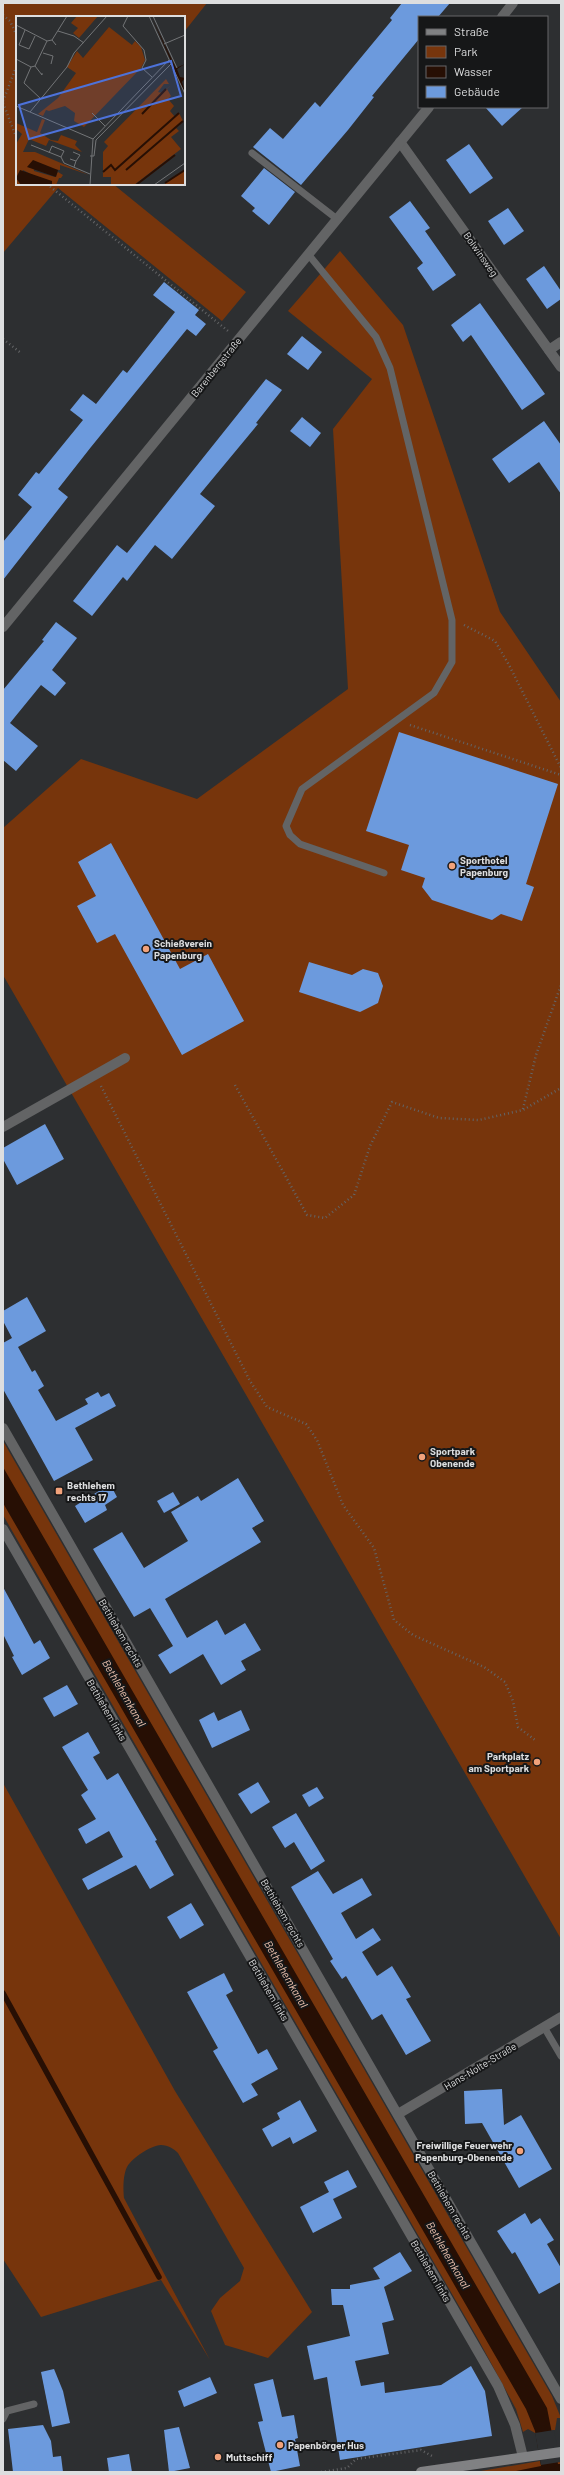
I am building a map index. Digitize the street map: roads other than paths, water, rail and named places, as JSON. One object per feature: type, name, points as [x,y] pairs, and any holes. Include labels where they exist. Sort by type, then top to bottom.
[{"type":"main road","points":[[421,2472],[561,2452]]},
{"type":"street","points":[[503,16],[513,3]]},
{"type":"street","name":"Barenbergstraße","points":[[3,627],[428,108]]},
{"type":"street","name":"Bolwinsweg","points":[[400,142],[561,368]]},
{"type":"street","points":[[549,350],[561,342]]},
{"type":"street","points":[[3,1128],[125,1058]]},
{"type":"street","name":"Bethlehem rechts","points":[[3,1428],[561,2400]]},
{"type":"street","name":"Bethlehem links","points":[[3,1529],[498,2386],[515,2425],[523,2457]]},
{"type":"street","name":"Hans-Nolte-Straße","points":[[398,2114],[561,2017]]},
{"type":"lane","points":[[252,153],[337,219]]},
{"type":"lane","points":[[308,254],[376,337],[390,368],[452,620],[452,662],[434,693],[302,789],[286,826],[290,835],[300,844],[384,873]]},
{"type":"lane","points":[[544,2027],[560,2052]]},
{"type":"lane","points":[[3,2418],[7,2411],[34,2404]]},
{"type":"water","name":"Bethlehemkanal","points":[[3,1467],[547,2408],[558,2464],[561,2464],[561,2472],[511,2472],[541,2466],[535,2431],[526,2409],[3,1503]]},
{"type":"waterway","points":[[3,1993],[159,2277]]},
{"type":"place","name":"Sporthotel Papenburg","points":[[452,866]]},
{"type":"place","name":"Schießverein Papenburg","points":[[146,949]]},
{"type":"place","name":"Sportpark Obenende","points":[[422,1457]]},
{"type":"place","name":"Bethlehem rechts 17","points":[[59,1491]]},
{"type":"place","name":"Parkplatz am Sportpark","points":[[537,1762]]},
{"type":"place","name":"Freiwillige Feuerwehr Papenburg-Obenende","points":[[520,2151]]},
{"type":"place","name":"Papenbörger Hus","points":[[280,2445]]},
{"type":"place","name":"Muttschiff","points":[[218,2457]]}]
